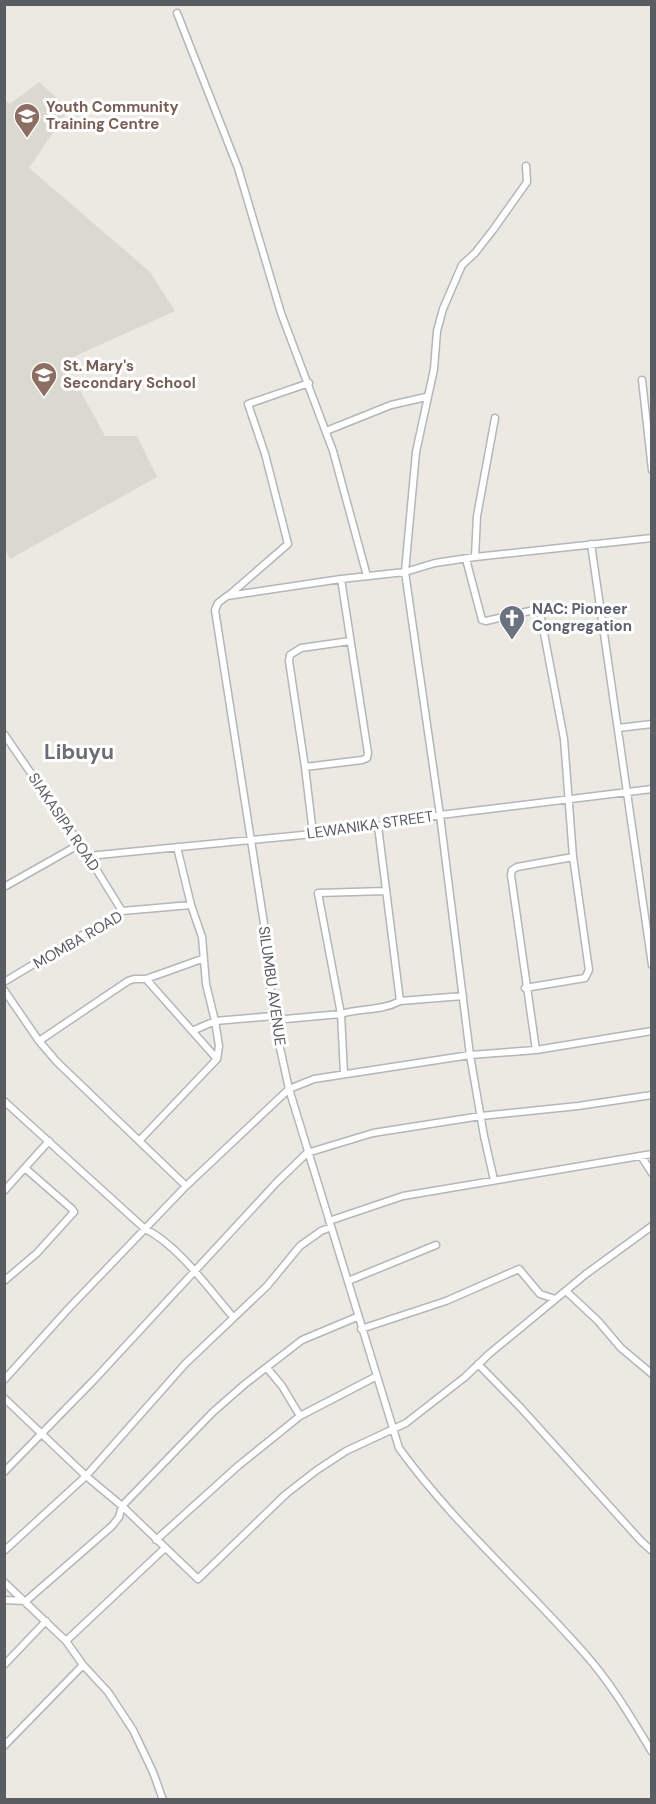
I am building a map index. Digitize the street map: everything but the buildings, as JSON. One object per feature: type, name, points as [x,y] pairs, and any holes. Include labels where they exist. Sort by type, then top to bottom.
[{"type":"street","points":[[177,13],[238,168],[281,313],[326,431],[368,576]]},
{"type":"street","points":[[494,1180],[470,1055],[440,815],[405,572],[416,452],[426,397],[434,369],[437,332],[454,281],[462,265],[475,253],[517,199],[527,182],[526,166]]},
{"type":"street","points":[[642,380],[651,470]]},
{"type":"street","points":[[227,596],[288,544],[265,454],[248,404],[309,383]]},
{"type":"street","points":[[326,431],[392,405],[426,397]]},
{"type":"street","points":[[475,557],[477,516],[495,418]]},
{"type":"street","points":[[227,596],[405,572],[435,563],[475,557],[651,538]]},
{"type":"street","points":[[591,544],[651,965]]},
{"type":"street","points":[[466,559],[482,620],[534,610],[540,612],[564,739],[573,857],[581,904],[588,974],[579,980],[525,988]]},
{"type":"street","points":[[305,767],[367,758],[368,753],[341,579]]},
{"type":"street","name":"SILUMBU AVENUE","points":[[227,596],[218,603],[215,610],[265,930],[274,1018],[289,1089],[307,1153],[392,1429],[399,1448],[424,1482],[587,1655],[611,1688],[651,1752]]},
{"type":"street","points":[[313,834],[290,655],[301,648],[350,641]]},
{"type":"street","points":[[618,728],[651,724]]},
{"type":"street","name":"SIAKASIPA ROAD","points":[[5,736],[88,856],[122,912]]},
{"type":"street","name":"LEWANIKA STREET","points":[[88,856],[313,834],[440,815],[651,789]]},
{"type":"street","points":[[378,826],[400,1001]]},
{"type":"street","points":[[4,887],[80,844]]},
{"type":"street","points":[[139,1141],[217,1059],[219,1046],[202,959],[202,937],[191,905],[177,847]]},
{"type":"street","points":[[536,1050],[510,875],[517,867],[573,857]]},
{"type":"street","points":[[344,1074],[341,1014],[318,893],[386,891]]},
{"type":"street","name":"MOMBA ROAD","points":[[4,982],[122,912],[191,905]]},
{"type":"street","points":[[39,1041],[128,981],[146,979],[202,959]]},
{"type":"street","points":[[146,979],[217,1059]]},
{"type":"street","points":[[4,990],[39,1041],[64,1069],[186,1186]]},
{"type":"street","points":[[192,1031],[215,1021],[341,1014],[354,1010],[392,1006],[400,1001],[463,996]]},
{"type":"street","points":[[4,1380],[69,1308],[186,1186],[289,1089],[314,1079],[344,1074],[470,1055],[536,1050],[651,1031]]},
{"type":"street","points":[[4,1472],[42,1435],[277,1182],[307,1153],[373,1133],[481,1116],[578,1106],[651,1095]]},
{"type":"street","points":[[4,1101],[145,1229],[154,1233],[170,1247],[233,1317]]},
{"type":"street","points":[[4,1191],[49,1141]]},
{"type":"street","points":[[4,1551],[86,1476],[185,1364],[267,1286],[300,1246],[330,1224],[403,1196],[651,1154]]},
{"type":"street","points":[[641,1156],[651,1173]]},
{"type":"street","points":[[4,1281],[37,1252],[74,1212],[26,1169]]},
{"type":"street","points":[[4,1398],[198,1579],[286,1494],[346,1451],[406,1423],[465,1377],[555,1299],[651,1226]]},
{"type":"street","points":[[348,1281],[436,1245]]},
{"type":"street","points":[[361,1329],[436,1305],[519,1269],[540,1294],[555,1299]]},
{"type":"street","points":[[566,1291],[598,1321],[621,1348],[651,1374]]},
{"type":"street","points":[[4,1600],[26,1601],[112,1526],[119,1517],[122,1506],[213,1412],[267,1368],[302,1340],[357,1317]]},
{"type":"street","points":[[478,1364],[651,1551]]},
{"type":"street","points":[[267,1368],[282,1386],[300,1416]]},
{"type":"street","points":[[156,1540],[238,1466],[300,1416],[376,1376]]},
{"type":"street","points":[[66,1641],[165,1548]]},
{"type":"street","points":[[4,1582],[66,1641],[83,1665],[108,1692],[133,1730],[153,1772],[163,1800]]},
{"type":"street","points":[[4,1665],[46,1622]]},
{"type":"street","points":[[4,1746],[83,1665]]},
{"type":"shaded area","name":"St. Mary's Secondary School","points":[[39,82],[69,109],[29,168],[150,272],[175,311],[64,361],[105,436],[137,436],[157,477],[10,559],[4,548],[5,100],[10,104]]},
{"type":"place","name":"Youth Community Training Centre","points":[[27,139]]},
{"type":"place","name":"St. Mary's Secondary School","points":[[44,398]]},
{"type":"place","name":"NAC: Pioneer Congregation","points":[[512,641]]},
{"type":"district","name":"Libuyu","points":[[79,752]]}]
